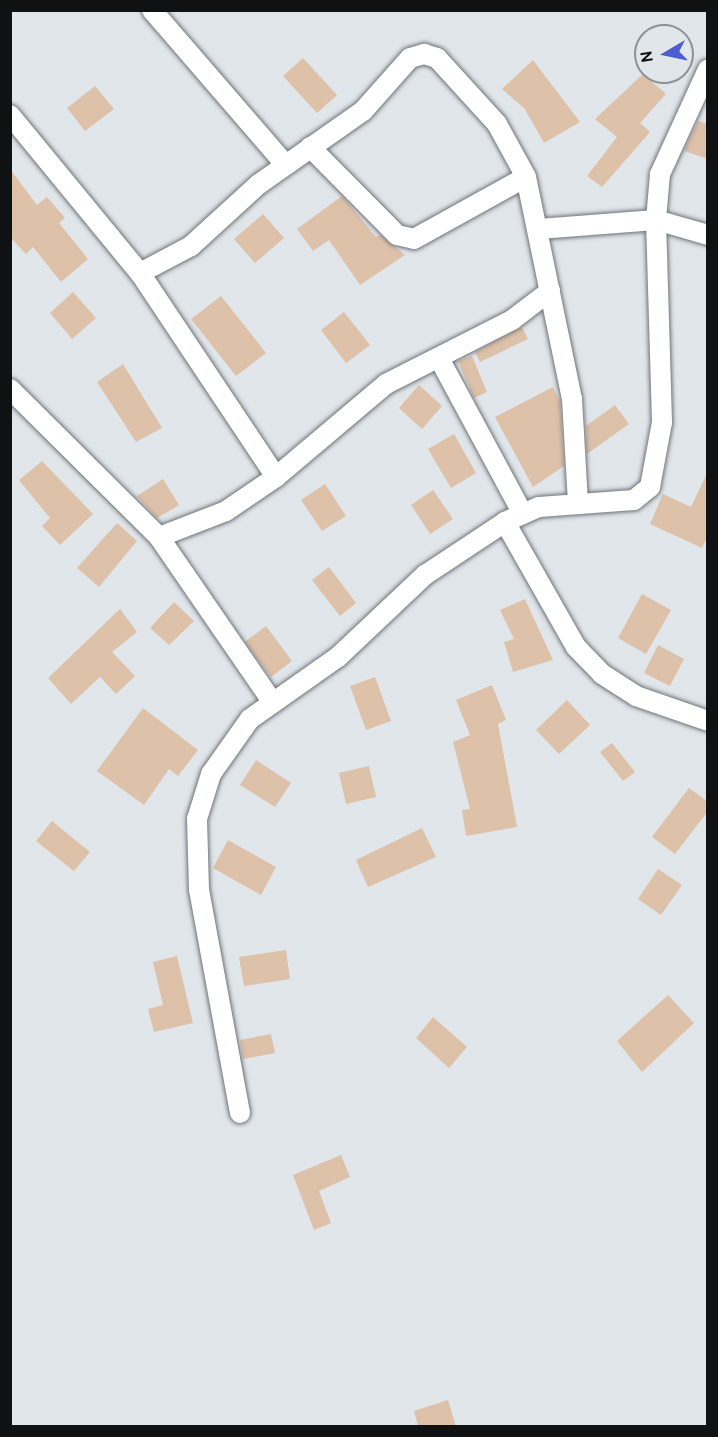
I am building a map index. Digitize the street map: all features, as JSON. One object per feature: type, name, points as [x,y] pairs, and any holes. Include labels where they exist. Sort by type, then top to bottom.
[{"type":"street","points":[[152,10],[285,164]]},
{"type":"street","points":[[140,273],[191,246],[285,164],[363,111],[393,72],[424,54],[437,58],[498,124],[526,177],[539,229],[572,399],[578,504]]},
{"type":"street","points":[[240,1113],[199,890],[197,819],[211,774],[250,719],[338,657],[425,575],[514,517],[578,504],[634,500],[650,487],[659,461],[656,220],[667,150],[708,69]]},
{"type":"street","points":[[10,115],[140,273],[276,477]]},
{"type":"street","points":[[310,147],[397,235],[414,239],[526,177]]},
{"type":"street","points":[[539,229],[656,220],[708,236]]},
{"type":"street","points":[[159,537],[203,523],[276,477],[386,384],[440,360],[512,320],[550,291]]},
{"type":"street","points":[[440,360],[576,647],[602,674],[636,696],[708,721]]},
{"type":"street","points":[[10,389],[159,537],[273,703]]},
{"type":"building","points":[[303,58],[337,95],[317,113],[283,76]]},
{"type":"building","points":[[533,60],[580,122],[544,143],[524,108],[502,89]]},
{"type":"building","points":[[634,82],[654,84],[666,94],[640,123],[650,132],[602,187],[587,176],[617,137],[595,119]]},
{"type":"building","points":[[95,86],[114,109],[85,131],[67,108]]},
{"type":"building","points":[[698,121],[708,124],[708,159],[684,151]]},
{"type":"building","points":[[10,169],[37,205],[47,197],[65,218],[59,223],[88,259],[61,282],[33,247],[26,254],[10,237]]},
{"type":"building","points":[[342,196],[376,237],[380,235],[405,255],[360,285],[329,240],[313,251],[297,229]]},
{"type":"building","points":[[263,214],[284,238],[255,263],[234,239]]},
{"type":"building","points":[[73,292],[96,318],[72,339],[50,313]]},
{"type":"building","points":[[221,296],[266,353],[236,376],[191,319]]},
{"type":"building","points":[[344,312],[370,345],[346,363],[321,330]]},
{"type":"building","points":[[522,327],[528,339],[480,362],[475,352]]},
{"type":"building","points":[[472,356],[487,392],[474,398],[458,361]]},
{"type":"building","points":[[123,364],[162,428],[136,442],[97,382]]},
{"type":"building","points":[[419,385],[442,406],[422,429],[399,408]]},
{"type":"building","points":[[553,387],[560,401],[564,466],[533,487],[495,417]]},
{"type":"building","points":[[615,405],[629,424],[587,454],[586,426]]},
{"type":"building","points":[[454,434],[476,473],[451,488],[428,449]]},
{"type":"building","points":[[42,461],[93,514],[60,545],[42,526],[50,518],[19,480]]},
{"type":"building","points":[[708,471],[708,535],[702,548],[650,524],[663,494],[691,507]]},
{"type":"building","points":[[163,479],[179,505],[157,518],[137,496]]},
{"type":"building","points":[[325,484],[346,516],[322,531],[301,500]]},
{"type":"building","points":[[433,490],[453,519],[430,534],[411,505]]},
{"type":"building","points":[[117,523],[137,541],[99,587],[77,568]]},
{"type":"building","points":[[329,567],[356,603],[340,616],[312,580]]},
{"type":"building","points":[[642,594],[671,610],[646,654],[618,638]]},
{"type":"building","points":[[525,599],[553,660],[513,672],[504,642],[514,639],[500,610]]},
{"type":"building","points":[[174,602],[194,621],[169,645],[150,628]]},
{"type":"building","points":[[120,609],[137,632],[112,652],[135,676],[116,694],[100,677],[71,704],[48,678]]},
{"type":"building","points":[[266,626],[292,661],[271,677],[245,642]]},
{"type":"building","points":[[658,645],[684,659],[670,686],[644,673]]},
{"type":"building","points":[[375,677],[391,721],[366,730],[350,686]]},
{"type":"building","points":[[492,685],[506,720],[498,724],[517,827],[466,836],[462,810],[470,809],[453,742],[470,735],[456,700]]},
{"type":"building","points":[[567,700],[590,725],[559,754],[536,730]]},
{"type":"building","points":[[143,708],[198,750],[178,776],[169,769],[144,805],[97,771]]},
{"type":"building","points":[[612,743],[635,772],[623,781],[600,752]]},
{"type":"building","points":[[256,760],[291,783],[275,807],[240,785]]},
{"type":"building","points":[[369,766],[376,797],[346,804],[339,773]]},
{"type":"building","points":[[689,788],[708,802],[708,811],[675,854],[652,837]]},
{"type":"building","points":[[52,821],[90,852],[74,871],[36,841]]},
{"type":"building","points":[[422,828],[436,857],[368,887],[356,860]]},
{"type":"building","points":[[228,840],[276,867],[261,895],[213,868]]},
{"type":"building","points":[[658,869],[682,885],[661,915],[638,899]]},
{"type":"building","points":[[286,950],[290,979],[244,986],[239,957]]},
{"type":"building","points":[[177,956],[193,1023],[154,1032],[148,1009],[163,1005],[153,962]]},
{"type":"building","points":[[668,995],[694,1023],[642,1072],[617,1041]]},
{"type":"building","points":[[433,1017],[467,1047],[449,1068],[416,1038]]},
{"type":"building","points":[[271,1034],[275,1053],[243,1059],[240,1040]]},
{"type":"building","points":[[341,1155],[350,1177],[319,1191],[331,1223],[314,1230],[293,1175]]},
{"type":"building","points":[[448,1400],[456,1426],[418,1426],[414,1411]]}]
